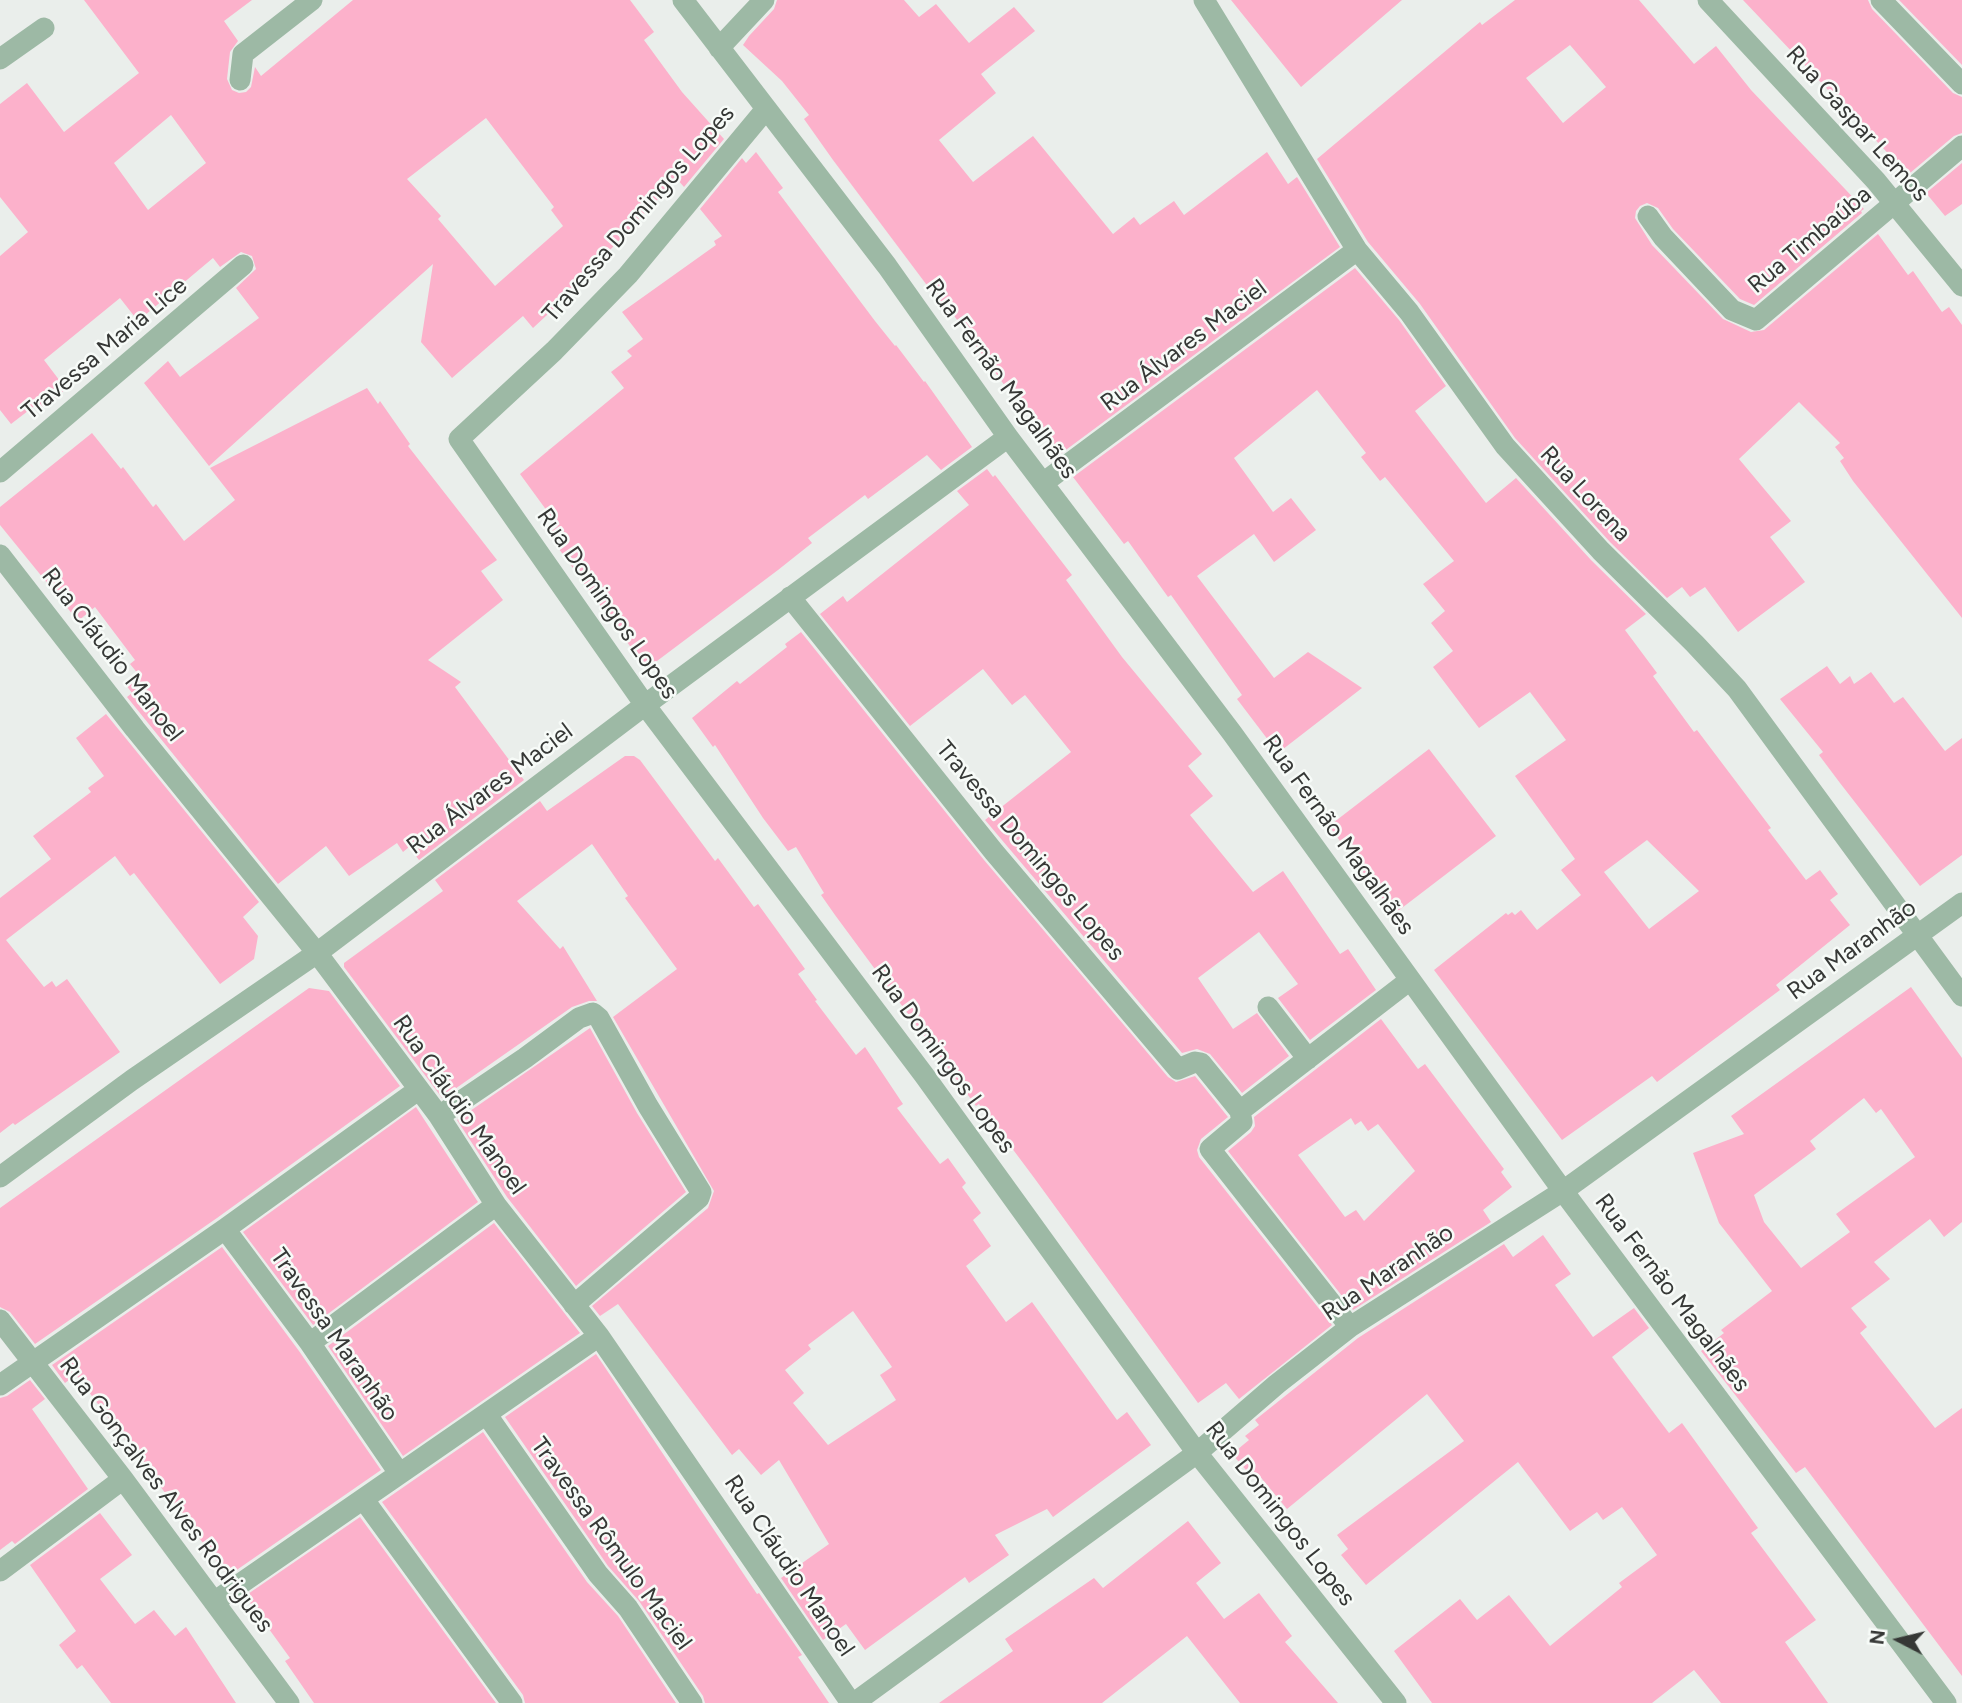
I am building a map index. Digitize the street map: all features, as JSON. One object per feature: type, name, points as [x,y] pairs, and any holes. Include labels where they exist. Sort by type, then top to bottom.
[{"type":"street","points":[[240,80],[243,54],[312,0]]},
{"type":"street","name":"Rua Fernão Magalhães","points":[[683,0],[887,266],[1008,437],[1231,733],[1563,1191],[1946,1703]]},
{"type":"street","points":[[719,48],[764,0]]},
{"type":"street","name":"Rua Lorena","points":[[1204,0],[1357,250],[1409,312],[1505,446],[1601,551],[1737,689],[1962,996]]},
{"type":"street","name":"Rua Gaspar Lemos","points":[[1708,0],[1894,203],[1962,286]]},
{"type":"street","points":[[1881,0],[1962,84]]},
{"type":"street","points":[[0,60],[44,28]]},
{"type":"street","name":"Travessa Domingos Lopes","points":[[459,439],[554,351],[628,275],[766,109]]},
{"type":"street","name":"Rua Timbaúba","points":[[1648,216],[1663,237],[1732,310],[1756,320],[1962,146]]},
{"type":"street","name":"Rua Álvares Maciel","points":[[1043,483],[1357,250]]},
{"type":"street","name":"Travessa Maria Lice","points":[[0,472],[243,265]]},
{"type":"street","name":"Rua Álvares Maciel","points":[[0,1177],[132,1080],[317,953],[645,705],[1008,437]]},
{"type":"street","name":"Rua Domingos Lopes","points":[[459,439],[645,705],[924,1075],[1196,1453],[1396,1703]]},
{"type":"street","name":"Rua Cláudio Manoel","points":[[0,555],[135,729],[317,953],[439,1116],[496,1205],[599,1335],[853,1703]]},
{"type":"street","name":"Travessa Domingos Lopes","points":[[790,597],[994,852],[1178,1069],[1195,1062],[1201,1063],[1240,1111]]},
{"type":"street","name":"Rua Maranhão","points":[[853,1703],[1196,1453],[1350,1326],[1563,1191],[1962,903]]},
{"type":"street","points":[[1350,1326],[1210,1149],[1242,1122],[1240,1111],[1410,980]]},
{"type":"street","points":[[1268,1007],[1308,1059]]},
{"type":"street","points":[[439,1116],[579,1018],[593,1013],[599,1018],[648,1106],[701,1192],[699,1198],[574,1305]]},
{"type":"street","points":[[0,1385],[225,1229],[418,1090]]},
{"type":"street","points":[[310,1343],[496,1205]]},
{"type":"street","name":"Travessa Maranhão","points":[[225,1229],[310,1343],[398,1473]]},
{"type":"street","name":"Rua Gonçalves Alves Rodrigues","points":[[0,1320],[123,1479],[289,1703]]},
{"type":"street","points":[[214,1602],[599,1335]]},
{"type":"street","name":"Travessa Rômulo Maciel","points":[[487,1415],[598,1574],[628,1608],[692,1703]]},
{"type":"street","points":[[0,1571],[123,1479]]},
{"type":"street","points":[[364,1500],[512,1703]]},
{"type":"building","points":[[84,0],[252,0],[224,21],[238,41],[230,52],[227,79],[232,90],[239,93],[246,92],[251,87],[255,67],[261,76],[353,0],[630,0],[654,32],[644,40],[682,92],[724,139],[684,187],[677,179],[533,328],[523,316],[452,378],[421,342],[433,264],[209,466],[144,383],[168,361],[180,377],[259,318],[236,288],[256,269],[252,256],[241,252],[220,267],[213,258],[138,321],[120,298],[44,360],[66,389],[41,408],[37,404],[11,424],[0,410],[0,256],[28,232],[0,197],[0,104],[27,83],[64,132],[139,73]],"holes":[[[171,115],[206,163],[148,210],[114,163]],[[486,118],[554,207],[551,210],[563,226],[495,286],[438,219],[441,216],[407,179]]]},
{"type":"building","points":[[777,0],[904,0],[919,17],[936,4],[969,43],[1014,7],[1035,31],[981,74],[996,93],[939,140],[973,182],[1033,136],[1113,234],[1134,217],[1140,225],[1174,201],[1184,215],[1267,152],[1288,184],[1297,177],[1340,247],[1059,455],[1008,383],[1005,386],[947,306],[944,308],[833,160],[804,119],[809,115],[782,81],[743,45],[774,9]]},
{"type":"building","points":[[1231,0],[1402,0],[1301,87]]},
{"type":"building","points":[[1515,0],[1639,0],[1694,64],[1716,46],[1751,90],[1864,209],[1754,305],[1740,299],[1673,229],[1658,208],[1647,203],[1640,206],[1635,218],[1652,245],[1723,319],[1751,332],[1764,330],[1878,234],[1908,275],[1913,271],[1942,312],[1949,307],[1962,325],[1962,618],[1853,481],[1840,461],[1844,458],[1835,447],[1840,443],[1799,402],[1739,459],[1791,521],[1770,537],[1805,582],[1738,632],[1705,587],[1690,597],[1682,587],[1667,598],[1610,542],[1515,438],[1420,304],[1368,242],[1317,159],[1480,22],[1482,25]],"holes":[[[1570,45],[1606,87],[1563,123],[1526,78]]]},
{"type":"building","points":[[1743,0],[1868,0],[1872,9],[1953,93],[1962,97],[1962,133],[1954,136],[1910,173],[1903,164],[1900,166]]},
{"type":"building","points":[[1899,0],[1962,0],[1962,65]]},
{"type":"building","points":[[756,152],[783,188],[778,192],[875,321],[925,381],[972,447],[941,470],[927,455],[868,499],[865,495],[808,538],[812,543],[778,570],[657,661],[643,664],[548,534],[558,526],[520,474],[624,388],[611,372],[632,356],[627,351],[643,339],[622,312],[716,245],[714,241],[722,236],[700,209],[742,158],[746,163]]},
{"type":"building","points":[[1962,163],[1962,204],[1945,216],[1926,193]]},
{"type":"building","points":[[1355,268],[1399,320],[1446,386],[1415,411],[1486,503],[1516,478],[1591,560],[1646,614],[1625,630],[1657,673],[1653,676],[1771,828],[1768,830],[1806,880],[1820,870],[1838,894],[1830,900],[1850,925],[1776,985],[1780,990],[1657,1082],[1652,1076],[1562,1140],[1434,970],[1506,913],[1508,915],[1512,912],[1515,915],[1521,910],[1537,930],[1581,895],[1561,870],[1575,859],[1515,776],[1566,740],[1530,692],[1479,728],[1433,667],[1453,651],[1431,623],[1445,611],[1423,584],[1454,561],[1385,477],[1380,481],[1361,457],[1366,453],[1317,390],[1234,458],[1273,512],[1291,498],[1316,530],[1274,562],[1254,534],[1197,576],[1274,678],[1308,652],[1362,688],[1278,753],[1237,699],[1242,695],[1171,595],[1168,597],[1128,541],[1124,544],[1073,477]],"holes":[[[1647,840],[1699,891],[1649,929],[1604,872]]]},
{"type":"building","points":[[367,388],[378,404],[380,401],[410,444],[408,446],[497,560],[481,571],[503,600],[428,660],[461,682],[455,687],[524,780],[419,860],[409,847],[403,852],[397,843],[349,876],[326,846],[278,884],[127,697],[132,693],[126,685],[139,675],[130,664],[135,660],[95,607],[78,621],[0,525],[0,507],[92,433],[121,469],[123,467],[153,507],[156,504],[184,541],[235,500],[210,468]]},
{"type":"building","points":[[987,469],[993,477],[995,475],[1072,575],[1066,580],[1122,657],[1202,754],[1188,766],[1213,796],[1190,815],[1253,892],[1283,871],[1340,954],[1348,949],[1376,990],[1310,1040],[1278,998],[1298,984],[1259,932],[1198,978],[1233,1029],[1257,1013],[1289,1056],[1242,1093],[1210,1054],[1197,1049],[1182,1053],[985,820],[1071,752],[1025,695],[1012,705],[983,669],[910,726],[820,614],[843,596],[847,602],[969,505],[957,491]]},
{"type":"building","points":[[801,632],[984,860],[1168,1077],[1176,1082],[1195,1076],[1228,1117],[1201,1139],[1197,1150],[1199,1157],[1332,1325],[1239,1399],[1226,1383],[1198,1403],[1035,1179],[979,1104],[976,1106],[835,915],[821,895],[824,893],[796,847],[788,851],[715,745],[713,747],[692,718],[737,681],[740,684],[787,647],[785,644]]},
{"type":"building","points":[[1827,666],[1840,684],[1850,676],[1854,684],[1871,672],[1894,703],[1903,697],[1945,751],[1962,738],[1962,855],[1920,886],[1819,755],[1823,752],[1780,699]]},
{"type":"building","points":[[106,714],[259,902],[243,917],[258,936],[254,959],[220,984],[134,873],[130,876],[115,856],[6,940],[44,987],[52,981],[56,987],[67,979],[120,1052],[0,1133],[0,898],[51,859],[33,836],[91,792],[88,788],[104,776],[76,738]]},
{"type":"building","points":[[1429,749],[1496,836],[1394,914],[1329,826]]},
{"type":"building","points":[[625,756],[634,756],[640,760],[715,861],[718,858],[754,907],[758,904],[805,969],[798,974],[817,1000],[815,1001],[856,1055],[865,1047],[903,1104],[897,1108],[940,1164],[948,1158],[966,1183],[962,1187],[981,1213],[973,1220],[991,1246],[966,1266],[1006,1322],[1032,1302],[1117,1420],[1127,1412],[1151,1445],[1053,1517],[1047,1509],[995,1535],[1009,1555],[969,1583],[965,1577],[865,1650],[846,1624],[823,1640],[781,1578],[829,1544],[779,1460],[761,1475],[739,1449],[732,1455],[618,1304],[600,1316],[592,1306],[708,1208],[714,1191],[613,1017],[677,969],[625,898],[628,896],[592,844],[517,901],[560,949],[563,946],[597,1001],[572,1007],[442,1098],[344,967],[344,963],[443,891],[435,880],[540,801],[547,811]],"holes":[[[853,1311],[892,1367],[880,1375],[896,1400],[828,1445],[793,1403],[804,1393],[785,1370],[811,1349],[808,1345]]]},
{"type":"building","points":[[1911,987],[1962,1058],[1962,1222],[1944,1237],[1930,1219],[1874,1262],[1890,1279],[1851,1308],[1867,1327],[1860,1333],[1935,1428],[1962,1408],[1962,1676],[1805,1467],[1796,1473],[1701,1351],[1724,1333],[1721,1330],[1772,1291],[1719,1223],[1693,1153],[1744,1134],[1731,1116]],"holes":[[[1864,1098],[1876,1113],[1881,1109],[1915,1157],[1836,1214],[1850,1232],[1801,1268],[1764,1222],[1754,1195],[1816,1149],[1810,1141]]]},
{"type":"building","points":[[309,988],[329,991],[400,1086],[217,1218],[35,1344],[10,1312],[0,1307],[0,1208]]},
{"type":"building","points":[[1381,1019],[1418,1069],[1425,1064],[1504,1169],[1501,1172],[1512,1187],[1483,1210],[1491,1222],[1353,1310],[1228,1151],[1251,1132],[1255,1126],[1254,1117]],"holes":[[[1351,1118],[1355,1125],[1361,1121],[1368,1131],[1378,1124],[1415,1171],[1364,1221],[1356,1210],[1345,1217],[1298,1155]]]},
{"type":"building","points":[[590,1028],[637,1113],[686,1192],[576,1286],[507,1197],[457,1120]]},
{"type":"building","points":[[416,1107],[478,1202],[313,1325],[243,1232]]},
{"type":"building","points":[[494,1223],[580,1333],[403,1456],[328,1346]]},
{"type":"building","points":[[1543,1235],[1571,1274],[1555,1285],[1593,1337],[1634,1308],[1649,1328],[1612,1357],[1669,1433],[1682,1423],[1758,1528],[1751,1533],[1816,1620],[1785,1642],[1828,1703],[1721,1703],[1694,1670],[1652,1703],[1432,1703],[1394,1651],[1460,1599],[1477,1620],[1509,1595],[1550,1646],[1622,1587],[1619,1583],[1657,1555],[1622,1507],[1603,1520],[1597,1512],[1570,1531],[1518,1462],[1366,1585],[1341,1555],[1348,1549],[1337,1535],[1464,1441],[1427,1394],[1287,1509],[1258,1474],[1253,1478],[1232,1454],[1249,1440],[1245,1436],[1259,1425],[1255,1420],[1358,1338],[1504,1244],[1513,1257]]},
{"type":"building","points":[[222,1247],[299,1351],[381,1470],[228,1576],[76,1375],[65,1383],[52,1365]]},
{"type":"building","points":[[596,1354],[757,1594],[759,1593],[802,1655],[798,1657],[829,1703],[705,1703],[703,1696],[639,1601],[608,1566],[505,1417]]},
{"type":"building","points":[[30,1380],[45,1399],[32,1409],[88,1489],[15,1544],[12,1541],[0,1550],[0,1398]]},
{"type":"building","points":[[483,1432],[587,1582],[618,1616],[676,1703],[525,1703],[523,1695],[382,1502]]},
{"type":"building","points":[[100,1513],[132,1555],[100,1579],[135,1624],[154,1610],[175,1636],[186,1627],[236,1703],[111,1703],[82,1665],[77,1669],[59,1645],[76,1631],[30,1565]]},
{"type":"building","points":[[360,1517],[496,1703],[314,1703],[285,1661],[290,1658],[245,1596]]},
{"type":"building","points":[[1188,1521],[1221,1563],[1196,1583],[1224,1619],[1259,1593],[1292,1636],[1285,1642],[1338,1703],[1240,1703],[1187,1636],[1102,1703],[939,1703],[1013,1651],[1005,1639],[1094,1578],[1103,1588]]}]
